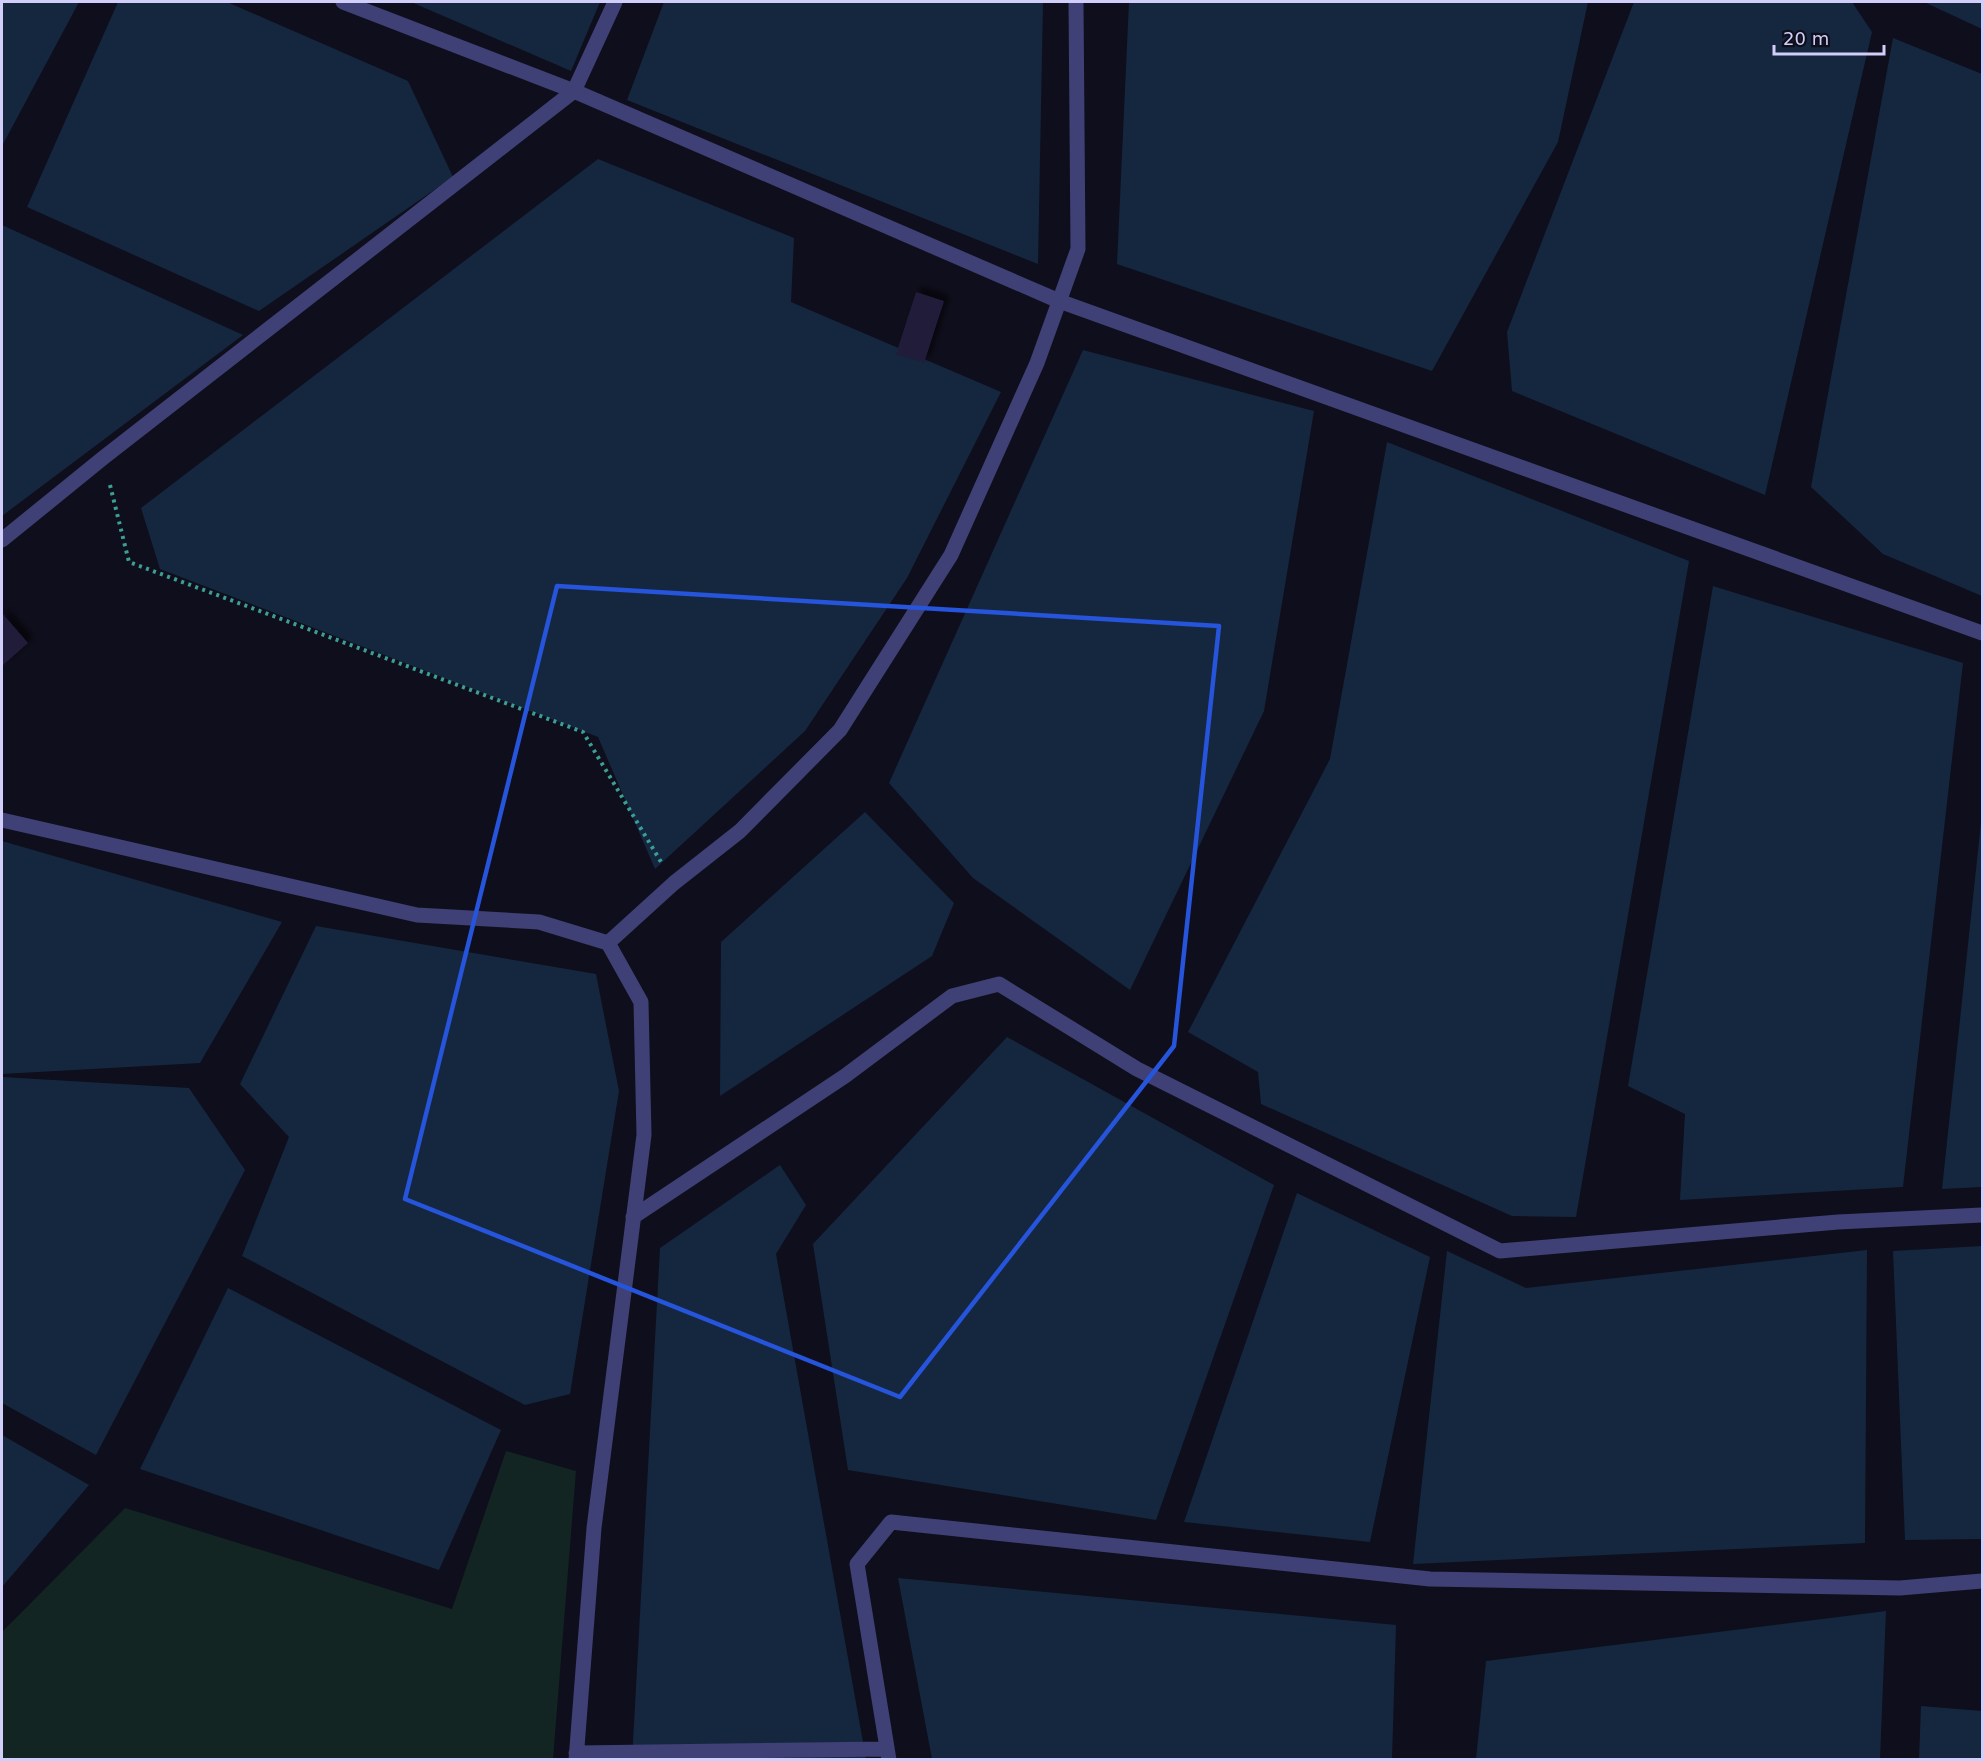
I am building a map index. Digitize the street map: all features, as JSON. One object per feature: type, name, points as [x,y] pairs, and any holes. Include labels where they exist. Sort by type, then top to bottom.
[{"type":"lane","points":[[343,2],[574,91],[1059,302],[1983,633]]},
{"type":"lane","points":[[2,540],[103,458],[574,91],[615,2]]},
{"type":"lane","points":[[608,943],[674,883],[740,831],[840,730],[951,555],[1037,363],[1078,249],[1076,2]]},
{"type":"lane","points":[[2,820],[417,915],[539,922],[608,943],[641,1002],[644,1135],[594,1528],[576,1756],[888,1754],[858,1564],[891,1522],[1430,1579],[1899,1588],[1983,1581]]},
{"type":"lane","points":[[633,1217],[845,1076],[952,996],[999,984],[1137,1069],[1500,1251],[1838,1222],[1983,1215]]},
{"type":"path","points":[[103,458],[129,562],[583,732],[674,883]]},
{"type":"highlighted area","points":[[557,586],[1219,626],[1174,1046],[900,1397],[405,1199]]},
{"type":"green space","points":[[506,1451],[576,1471],[553,1759],[2,1759],[2,1632],[125,1508],[452,1609]]},
{"type":"water","points":[[2,2],[79,2],[2,146]]},
{"type":"water","points":[[118,2],[227,2],[408,81],[453,177],[259,311],[27,207]]},
{"type":"water","points":[[411,2],[600,2],[571,71]]},
{"type":"water","points":[[664,2],[1043,2],[1038,264],[627,100]]},
{"type":"water","points":[[1129,2],[1588,2],[1558,142],[1432,371],[1117,264]]},
{"type":"water","points":[[1634,2],[1852,2],[1872,32],[1765,495],[1512,391],[1507,332]]},
{"type":"water","points":[[1924,2],[1982,2],[1982,29]]},
{"type":"water","points":[[1893,38],[1982,74],[1982,596],[1883,554],[1811,487]]},
{"type":"water","points":[[598,159],[794,238],[791,302],[1001,392],[907,578],[805,731],[655,869],[598,737],[160,569],[141,508]]},
{"type":"water","points":[[2,225],[243,335],[2,516]]},
{"type":"water","points":[[1083,350],[1314,411],[1264,711],[1130,990],[973,878],[889,783]]},
{"type":"water","points":[[1387,442],[1689,561],[1576,1217],[1512,1216],[1261,1104],[1258,1072],[1188,1032],[1330,759]]},
{"type":"water","points":[[1713,586],[1963,663],[1903,1187],[1680,1200],[1685,1114],[1628,1086]]},
{"type":"water","points":[[865,812],[954,903],[932,956],[720,1096],[721,942]]},
{"type":"water","points":[[1982,813],[1982,1187],[1942,1189]]},
{"type":"water","points":[[2,841],[282,922],[200,1063],[2,1074]]},
{"type":"water","points":[[316,926],[596,974],[619,1091],[570,1394],[525,1405],[242,1256],[289,1137],[240,1084]]},
{"type":"water","points":[[1007,1037],[1274,1185],[1156,1520],[848,1470],[813,1244]]},
{"type":"water","points":[[2,1077],[189,1088],[245,1170],[96,1455],[2,1403]]},
{"type":"water","points":[[780,1165],[806,1205],[776,1254],[866,1759],[632,1760],[660,1248]]},
{"type":"water","points":[[1297,1193],[1430,1257],[1370,1542],[1184,1522]]},
{"type":"water","points":[[1982,1246],[1982,1539],[1905,1540],[1893,1251]]},
{"type":"water","points":[[1867,1250],[1865,1543],[1413,1564],[1447,1251],[1526,1288]]},
{"type":"water","points":[[228,1288],[501,1430],[439,1570],[140,1469]]},
{"type":"water","points":[[2,1435],[89,1485],[2,1587]]},
{"type":"water","points":[[898,1578],[1396,1625],[1392,1759],[932,1759]]},
{"type":"water","points":[[1886,1611],[1880,1759],[1476,1759],[1486,1661]]},
{"type":"water","points":[[1921,1706],[1982,1711],[1982,1759],[1919,1759]]},
{"type":"building","points":[[916,292],[944,301],[924,363],[896,354]]},
{"type":"building","points":[[2,613],[28,643],[2,666]]}]
